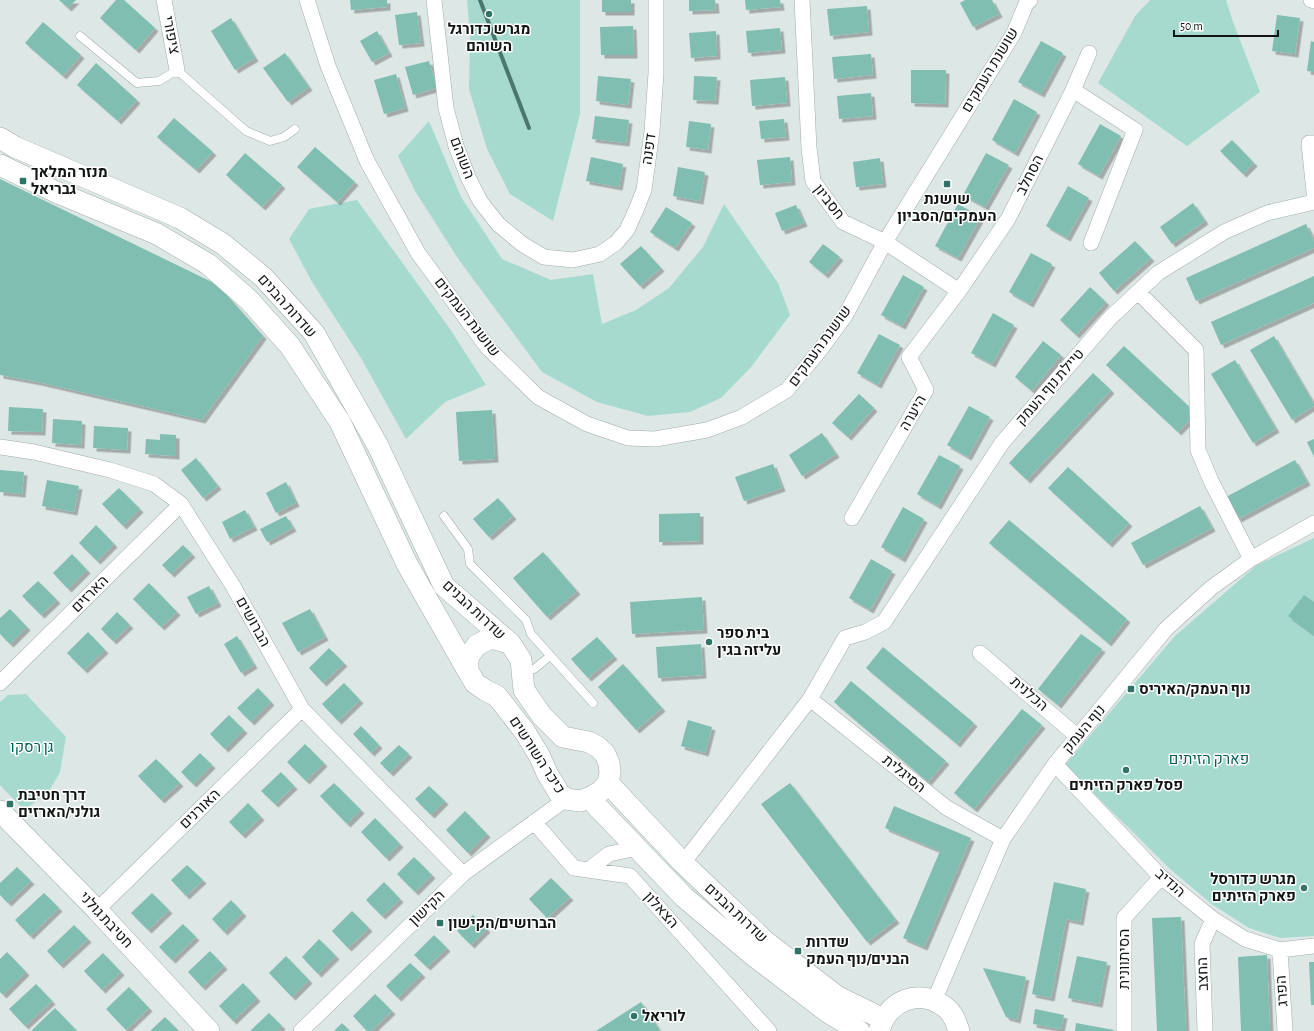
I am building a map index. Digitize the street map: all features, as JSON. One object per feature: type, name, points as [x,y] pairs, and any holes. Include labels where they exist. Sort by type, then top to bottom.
[{"type":"main road","name":"שדרות הבנים","points":[[0,138],[14,147],[180,218],[223,244],[264,278],[314,333],[378,446],[444,586],[510,643]]},
{"type":"main road","name":"שדרות הבנים","points":[[0,165],[56,192],[157,234],[208,264],[249,300],[290,346],[340,422],[407,564],[468,671]]},
{"type":"main road","points":[[468,671],[468,657],[477,645],[491,638],[510,643]]},
{"type":"main road","name":"כיכר השורשים","points":[[510,643],[521,660],[524,690],[542,716],[564,737],[589,742],[598,747],[605,754],[609,763],[610,773],[608,783]]},
{"type":"main road","name":"כיכר השורשים","points":[[468,671],[475,683],[497,696],[520,726],[540,757],[559,793],[566,799],[580,801],[589,798]]},
{"type":"main road","name":"שדרות הבנים","points":[[608,783],[683,863],[766,942],[838,997],[881,1025]]},
{"type":"main road","points":[[589,798],[601,791],[608,783]]},
{"type":"main road","name":"שדרות הבנים","points":[[589,798],[684,897],[754,956],[829,1013],[859,1031]]},
{"type":"main road","name":"חטיבת גולני","points":[[0,811],[97,910],[209,1031]]},
{"type":"main road","points":[[881,1025],[890,1010],[899,1003],[910,998],[922,998],[934,1001],[946,1008],[954,1018],[959,1031]]},
{"type":"street","name":"ציפורי","points":[[164,0],[178,70]]},
{"type":"street","name":"שושנת העמקים","points":[[307,0],[328,66],[367,162],[418,253],[487,347],[538,397],[587,424],[628,438],[655,439],[707,430],[742,417],[787,390],[820,350],[845,316],[885,242],[1014,34],[1027,1]]},
{"type":"street","name":"השוהם","points":[[434,0],[446,108],[456,146],[468,177],[480,201],[498,224],[522,244],[544,257],[573,260]]},
{"type":"street","name":"דפנה","points":[[573,260],[600,254],[616,243],[627,230],[644,190],[652,131],[656,73],[656,0]]},
{"type":"street","name":"חסביון","points":[[802,0],[809,148],[813,181],[843,222],[885,242],[959,292]]},
{"type":"street","name":"הסחלב","points":[[959,292],[1008,218],[1073,90],[1089,53]]},
{"type":"street","points":[[1073,90],[1135,130],[1091,244]]},
{"type":"street","points":[[1314,143],[1309,143],[1314,192]]},
{"type":"street","name":"טיילת נוף העמק","points":[[810,699],[845,638],[865,632],[884,622],[1002,443],[1110,318],[1158,273],[1224,232],[1267,213],[1314,202]]},
{"type":"street","name":"היערה","points":[[852,518],[926,390],[910,357],[959,292]]},
{"type":"street","points":[[1138,292],[1196,350],[1198,450],[1211,481],[1251,559]]},
{"type":"street","name":"הברושים","points":[[0,447],[34,452],[110,470],[154,484],[181,504],[233,586],[302,709],[463,874]]},
{"type":"street","name":"הארזים","points":[[0,683],[181,504]]},
{"type":"street","name":"נוף העמק","points":[[934,1001],[1003,839],[1055,764],[1166,629],[1211,588],[1251,559],[1314,523]]},
{"type":"street","name":"הכלנית","points":[[980,652],[1078,736]]},
{"type":"street","points":[[683,863],[810,699]]},
{"type":"street","name":"הסיגלית","points":[[810,699],[947,808],[1003,839]]},
{"type":"street","name":"האורנים","points":[[97,910],[302,709]]},
{"type":"street","name":"הנדיב","points":[[1055,764],[1162,877],[1213,919],[1246,939],[1280,950],[1314,946]]},
{"type":"street","name":"הקישון","points":[[301,1031],[463,874],[566,799]]},
{"type":"street","name":"הצאלון","points":[[534,822],[574,868],[630,876],[769,1031]]},
{"type":"street","points":[[588,870],[609,854],[637,848]]},
{"type":"street","name":"הסיתוונית","points":[[1124,1031],[1124,918],[1162,877]]},
{"type":"street","name":"החצב","points":[[1205,1031],[1202,944],[1213,919]]},
{"type":"street","name":"הפרג","points":[[1280,950],[1285,1031]]},
{"type":"lane","points":[[80,36],[137,83],[159,81],[178,70],[246,131],[270,141],[284,137],[295,129]]},
{"type":"lane","points":[[444,516],[468,549],[470,564],[526,620],[531,634],[593,703]]},
{"type":"lane","points":[[522,670],[534,669],[550,656]]},
{"type":"green space","points":[[467,0],[580,0],[580,114],[553,221],[510,194],[487,149],[469,89],[470,35]]},
{"type":"green space","points":[[1150,0],[1226,0],[1260,92],[1187,146],[1098,83],[1135,16]]},
{"type":"green space","points":[[429,121],[461,197],[502,259],[551,280],[593,274],[602,324],[636,310],[669,288],[703,247],[724,204],[778,283],[790,315],[751,367],[721,398],[690,412],[648,416],[597,402],[542,372],[459,260],[415,191],[398,156]]},
{"type":"green space","points":[[357,200],[450,329],[486,385],[445,402],[406,439],[361,358],[312,282],[289,239],[309,209]]},
{"type":"green space","name":"פארק הזיתים","points":[[1314,538],[1314,936],[1280,938],[1249,928],[1213,905],[1170,869],[1065,765],[1175,636],[1257,565]]},
{"type":"green space","name":"גן רסקו","points":[[26,694],[66,737],[60,772],[48,793],[24,810],[0,785],[0,702],[8,695]]},
{"type":"building","points":[[59,0],[76,0],[68,8]]},
{"type":"building","points":[[116,0],[124,0],[155,28],[136,50],[100,18]]},
{"type":"building","points":[[350,0],[387,0],[387,7],[351,10]]},
{"type":"building","points":[[602,0],[631,0],[631,12],[602,12]]},
{"type":"building","points":[[689,0],[715,0],[716,10],[689,11]]},
{"type":"building","points":[[745,0],[780,0],[781,7],[746,10]]},
{"type":"building","points":[[965,0],[992,0],[999,14],[973,27],[960,3]]},
{"type":"building","points":[[867,6],[869,32],[830,36],[827,9]]},
{"type":"building","points":[[417,12],[421,43],[399,45],[395,15]]},
{"type":"building","points":[[1277,15],[1300,18],[1295,54],[1272,51]]},
{"type":"building","points":[[231,18],[255,58],[235,70],[211,31]]},
{"type":"building","points":[[43,22],[81,55],[63,76],[25,43]]},
{"type":"building","points":[[633,26],[634,55],[601,55],[600,27]]},
{"type":"building","points":[[780,28],[782,50],[748,53],[746,31]]},
{"type":"building","points":[[377,31],[389,53],[372,62],[360,41]]},
{"type":"building","points":[[716,31],[717,56],[691,58],[689,33]]},
{"type":"building","points":[[1041,41],[1063,53],[1041,94],[1018,82]]},
{"type":"building","points":[[1311,41],[1314,42],[1314,72],[1307,71]]},
{"type":"building","points":[[285,53],[309,87],[288,102],[263,68]]},
{"type":"building","points":[[871,54],[873,75],[834,79],[832,57]]},
{"type":"building","points":[[429,61],[437,88],[413,95],[405,67]]},
{"type":"building","points":[[96,63],[137,100],[118,121],[77,85]]},
{"type":"building","points":[[911,70],[946,70],[945,104],[911,103]]},
{"type":"building","points":[[396,74],[405,108],[384,114],[374,80]]},
{"type":"building","points":[[598,76],[631,79],[628,105],[596,101]]},
{"type":"building","points":[[694,76],[717,77],[715,101],[693,100]]},
{"type":"building","points":[[785,77],[787,103],[752,106],[750,80]]},
{"type":"building","points":[[871,93],[873,116],[839,119],[837,96]]},
{"type":"building","points":[[1014,99],[1037,112],[1015,153],[992,140]]},
{"type":"building","points":[[595,116],[629,120],[626,143],[592,139]]},
{"type":"building","points":[[174,118],[213,152],[196,170],[157,137]]},
{"type":"building","points":[[784,119],[786,137],[761,139],[759,121]]},
{"type":"building","points":[[689,121],[711,124],[708,150],[686,147]]},
{"type":"building","points":[[1100,124],[1121,136],[1099,176],[1078,164]]},
{"type":"building","points":[[1232,140],[1254,163],[1243,174],[1220,151]]},
{"type":"building","points":[[315,147],[355,182],[337,202],[297,167]]},
{"type":"building","points":[[245,153],[282,185],[262,207],[226,175]]},
{"type":"building","points":[[986,153],[1009,165],[985,207],[963,195]]},
{"type":"building","points":[[591,157],[623,164],[619,187],[586,181]]},
{"type":"building","points":[[790,157],[792,182],[760,185],[757,160]]},
{"type":"building","points":[[880,158],[883,184],[856,187],[853,162]]},
{"type":"building","points":[[678,167],[705,172],[700,201],[673,196]]},
{"type":"building","points":[[0,179],[218,285],[263,336],[202,420],[38,382],[0,375]]},
{"type":"building","points":[[1068,186],[1089,198],[1067,238],[1046,226]]},
{"type":"building","points":[[1193,203],[1205,221],[1172,244],[1160,227]]},
{"type":"building","points":[[958,204],[981,217],[958,258],[935,246]]},
{"type":"building","points":[[796,205],[804,223],[782,231],[775,213]]},
{"type":"building","points":[[666,207],[692,223],[675,248],[650,232]]},
{"type":"building","points":[[1306,224],[1314,241],[1314,248],[1196,301],[1186,278]]},
{"type":"building","points":[[1135,241],[1151,258],[1114,291],[1099,273]]},
{"type":"building","points":[[823,244],[840,257],[825,275],[809,262]]},
{"type":"building","points":[[641,246],[661,268],[640,286],[620,264]]},
{"type":"building","points":[[1031,253],[1052,264],[1030,304],[1009,292]]},
{"type":"building","points":[[903,275],[924,287],[902,326],[881,315]]},
{"type":"building","points":[[1314,276],[1314,303],[1221,345],[1211,322]]},
{"type":"building","points":[[1090,287],[1106,302],[1076,335],[1060,320]]},
{"type":"building","points":[[993,313],[1014,325],[992,364],[971,353]]},
{"type":"building","points":[[879,334],[900,345],[878,385],[857,373]]},
{"type":"building","points":[[1274,336],[1314,404],[1314,406],[1292,420],[1250,350]]},
{"type":"building","points":[[1043,341],[1061,355],[1032,391],[1015,377]]},
{"type":"building","points":[[1124,346],[1196,413],[1178,432],[1106,365]]},
{"type":"building","points":[[1235,360],[1276,429],[1253,443],[1211,374]]},
{"type":"building","points":[[1093,373],[1111,390],[1027,480],[1009,463]]},
{"type":"building","points":[[859,394],[874,408],[848,437],[832,423]]},
{"type":"building","points":[[969,406],[990,417],[968,457],[947,445]]},
{"type":"building","points":[[9,407],[43,409],[42,432],[8,431]]},
{"type":"building","points":[[492,410],[495,459],[459,461],[456,412]]},
{"type":"building","points":[[53,419],[82,421],[81,445],[52,443]]},
{"type":"building","points":[[94,426],[128,428],[127,450],[93,448]]},
{"type":"building","points":[[822,433],[836,454],[802,476],[789,455]]},
{"type":"building","points":[[160,434],[176,435],[176,456],[145,454],[146,439],[160,440]]},
{"type":"building","points":[[1314,439],[1314,457],[1307,442]]},
{"type":"building","points":[[939,455],[960,466],[938,506],[917,494]]},
{"type":"building","points":[[196,458],[218,486],[203,498],[181,470]]},
{"type":"building","points":[[1295,460],[1307,482],[1238,519],[1226,497]]},
{"type":"building","points":[[773,464],[782,488],[744,501],[735,477]]},
{"type":"building","points":[[1068,467],[1129,523],[1109,544],[1048,488]]},
{"type":"building","points":[[0,470],[24,472],[22,494],[0,492]]},
{"type":"building","points":[[47,480],[79,486],[74,512],[42,506]]},
{"type":"building","points":[[286,482],[296,503],[276,513],[266,493]]},
{"type":"building","points":[[119,488],[140,509],[123,526],[102,504]]},
{"type":"building","points":[[498,498],[513,516],[489,537],[473,519]]},
{"type":"building","points":[[1200,506],[1212,528],[1143,565],[1131,543]]},
{"type":"building","points":[[903,507],[924,519],[902,559],[881,547]]},
{"type":"building","points":[[245,510],[254,527],[230,539],[222,522]]},
{"type":"building","points":[[700,513],[700,541],[659,542],[659,514]]},
{"type":"building","points":[[286,516],[293,528],[267,542],[260,529]]},
{"type":"building","points":[[1009,520],[1127,619],[1108,643],[989,543]]},
{"type":"building","points":[[96,525],[114,544],[97,561],[79,543]]},
{"type":"building","points":[[183,545],[192,554],[171,574],[162,565]]},
{"type":"building","points":[[543,552],[577,591],[547,617],[513,578]]},
{"type":"building","points":[[72,554],[87,570],[68,589],[53,573]]},
{"type":"building","points":[[871,559],[892,571],[870,610],[849,598]]},
{"type":"building","points":[[38,581],[57,600],[41,615],[22,596]]},
{"type":"building","points":[[149,583],[177,612],[161,627],[133,599]]},
{"type":"building","points":[[209,586],[218,603],[196,614],[187,597]]},
{"type":"building","points":[[1304,595],[1314,602],[1314,635],[1288,616]]},
{"type":"building","points":[[702,597],[704,630],[632,634],[630,602]]},
{"type":"building","points":[[10,609],[27,627],[10,644],[0,634],[0,618]]},
{"type":"building","points":[[310,609],[325,637],[298,652],[282,623]]},
{"type":"building","points":[[117,612],[130,625],[113,641],[101,629]]},
{"type":"building","points":[[88,632],[105,650],[84,670],[67,653]]},
{"type":"building","points":[[1081,634],[1102,649],[1058,705],[1038,689]]},
{"type":"building","points":[[237,636],[254,665],[241,673],[224,644]]},
{"type":"building","points":[[597,637],[614,656],[588,678],[571,659]]},
{"type":"building","points":[[701,644],[703,675],[658,678],[656,647]]},
{"type":"building","points":[[883,647],[974,723],[957,744],[866,668]]},
{"type":"building","points":[[329,648],[344,663],[323,683],[309,668]]},
{"type":"building","points":[[623,664],[662,708],[636,730],[598,687]]},
{"type":"building","points":[[851,681],[946,761],[928,782],[834,702]]},
{"type":"building","points":[[344,683],[360,700],[338,721],[322,704]]},
{"type":"building","points":[[258,688],[271,702],[251,722],[237,708]]},
{"type":"building","points":[[1022,709],[1042,725],[974,809],[954,793]]},
{"type":"building","points":[[229,715],[244,730],[225,749],[210,734]]},
{"type":"building","points":[[688,720],[712,727],[705,753],[681,746]]},
{"type":"building","points":[[361,726],[379,745],[371,753],[353,734]]},
{"type":"building","points":[[305,744],[324,763],[306,781],[287,762]]},
{"type":"building","points":[[399,745],[409,754],[390,773],[380,763]]},
{"type":"building","points":[[200,753],[212,765],[193,784],[181,772]]},
{"type":"building","points":[[156,759],[180,783],[161,800],[138,776]]},
{"type":"building","points":[[281,772],[294,786],[275,804],[261,791]]},
{"type":"building","points":[[334,783],[361,810],[347,824],[320,796]]},
{"type":"building","points":[[790,783],[896,920],[867,942],[761,804]]},
{"type":"building","points":[[429,786],[445,801],[431,815],[415,799]]},
{"type":"building","points":[[248,803],[261,817],[242,835],[229,822]]},
{"type":"building","points":[[894,806],[971,838],[924,947],[903,938],[940,851],[885,828]]},
{"type":"building","points":[[465,811],[487,834],[468,853],[446,830]]},
{"type":"building","points":[[375,818],[400,844],[386,858],[361,832]]},
{"type":"building","points":[[414,857],[432,875],[415,892],[397,874]]},
{"type":"building","points":[[187,865],[203,880],[186,896],[171,880]]},
{"type":"building","points":[[17,867],[31,881],[8,903],[0,895],[0,883]]},
{"type":"building","points":[[551,878],[570,897],[547,918],[529,899]]},
{"type":"building","points":[[384,882],[400,899],[382,916],[366,900]]},
{"type":"building","points":[[1054,882],[1086,889],[1080,922],[1066,919],[1051,998],[1032,994]]},
{"type":"building","points":[[44,893],[59,908],[30,936],[15,920]]},
{"type":"building","points":[[152,893],[169,910],[148,930],[131,913]]},
{"type":"building","points":[[231,900],[243,913],[224,932],[212,919]]},
{"type":"building","points":[[352,911],[369,928],[348,948],[332,931]]},
{"type":"building","points":[[473,915],[487,929],[471,945],[457,931]]},
{"type":"building","points":[[1181,917],[1186,1031],[1157,1031],[1152,918]]},
{"type":"building","points":[[183,924],[196,937],[172,960],[159,947]]},
{"type":"building","points":[[74,925],[88,939],[60,965],[47,951]]},
{"type":"building","points":[[434,935],[447,948],[427,967],[414,955]]},
{"type":"building","points":[[319,939],[336,956],[318,974],[302,957]]},
{"type":"building","points":[[210,951],[224,966],[202,987],[188,972]]},
{"type":"building","points":[[7,952],[26,972],[3,995],[0,992],[0,959]]},
{"type":"building","points":[[103,953],[121,972],[102,990],[84,971]]},
{"type":"building","points":[[1267,955],[1270,1031],[1241,1031],[1238,957]]},
{"type":"building","points":[[286,956],[309,980],[292,997],[269,973]]},
{"type":"building","points":[[1077,956],[1107,962],[1099,1004],[1068,998]]},
{"type":"building","points":[[1309,962],[1314,962],[1314,1005],[1311,1005]]},
{"type":"building","points":[[410,963],[422,974],[398,998],[386,986]]},
{"type":"building","points":[[983,968],[1026,977],[1017,1020],[1006,1017]]},
{"type":"building","points":[[243,983],[257,998],[233,1021],[219,1006]]},
{"type":"building","points":[[36,984],[52,1001],[25,1026],[9,1009]]},
{"type":"building","points":[[129,987],[149,1008],[126,1030],[106,1009]]},
{"type":"building","points":[[375,994],[392,1011],[371,1031],[367,1031],[353,1016]]},
{"type":"building","name":"לוריאל","points":[[641,1002],[660,1031],[596,1031]]},
{"type":"building","points":[[55,1008],[77,1031],[31,1031]]},
{"type":"building","points":[[1035,1009],[1064,1015],[1061,1029],[1033,1024]]},
{"type":"building","points":[[269,1013],[282,1026],[277,1031],[250,1031]]},
{"type":"building","points":[[165,1017],[179,1031],[150,1031]]},
{"type":"building","points":[[342,1023],[350,1031],[334,1031]]},
{"type":"building","points":[[1076,1023],[1114,1030],[1114,1031],[1075,1031]]},
{"type":"waterway","points":[[480,0],[529,128]]},
{"type":"place","name":"מגרש כדורגל השוהם","points":[[489,14]]},
{"type":"place","name":"מנזר המלאך גבריאל","points":[[23,181]]},
{"type":"place","name":"שושנת העמקים/הסביון","points":[[947,184]]},
{"type":"place","name":"בית ספר עליזה בגין","points":[[709,642]]},
{"type":"place","name":"נוף העמק/האיריס","points":[[1131,689]]},
{"type":"place","name":"פסל פארק הזיתים","points":[[1126,770]]},
{"type":"place","name":"דרך חטיבת גולני/הארזים","points":[[10,804]]},
{"type":"place","name":"מגרש כדורסל פארק הזיתים","points":[[1304,888]]},
{"type":"place","name":"הברושים/הקישון","points":[[440,923]]},
{"type":"place","name":"שדרות הבנים/נוף העמק","points":[[798,951]]},
{"type":"place","name":"לוריאל","points":[[634,1016]]}]
